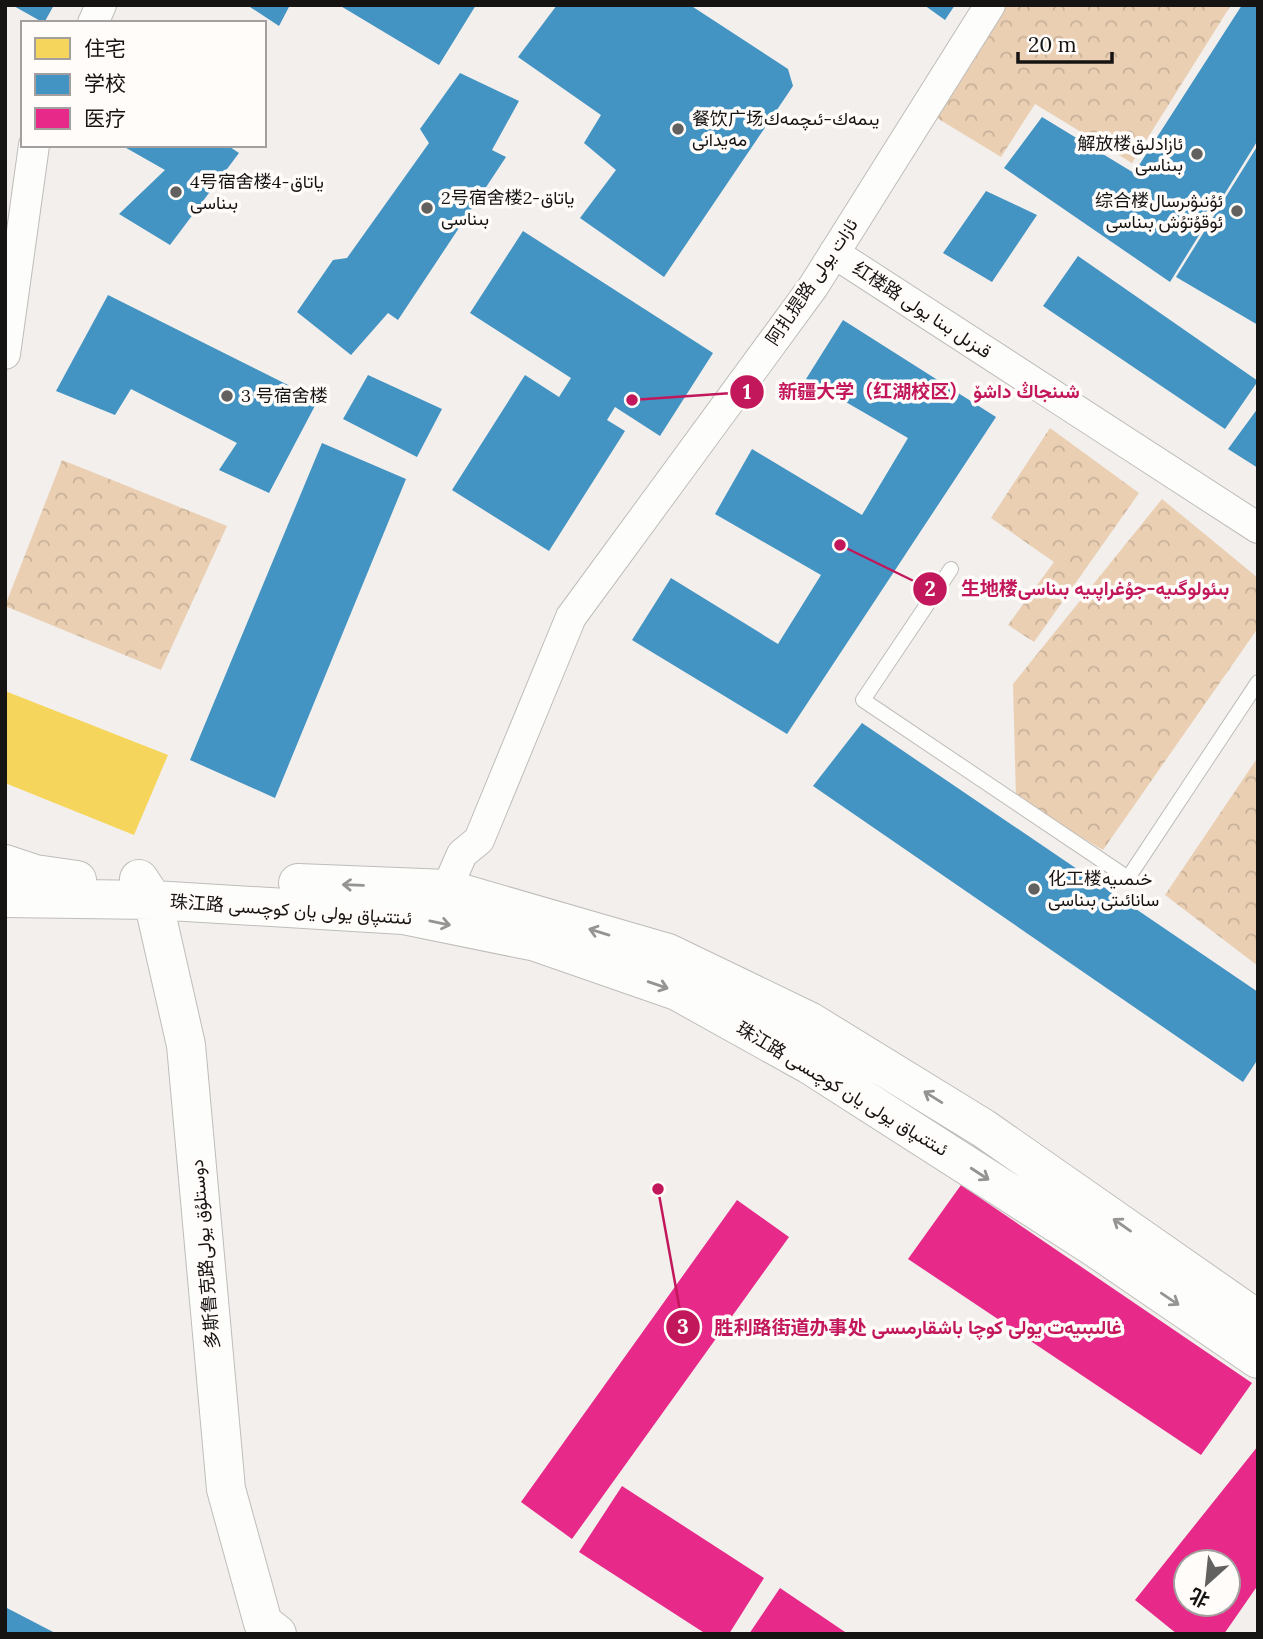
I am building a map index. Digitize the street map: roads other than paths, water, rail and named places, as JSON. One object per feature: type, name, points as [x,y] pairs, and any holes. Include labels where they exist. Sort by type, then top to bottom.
[{"type":"street","points":[[94,21],[101,5]]},
{"type":"street","name":"阿扎提路 ئازات يولى","points":[[445,892],[463,854],[479,841],[571,617],[813,287],[990,5]]},
{"type":"street","points":[[5,354],[34,147]]},
{"type":"street","name":"红楼路 قىزىل بىنا يولى","points":[[834,253],[1258,528]]},
{"type":"street","name":"珠江路 ئىتتىپاق يولى يان كوچىسى","points":[[5,864],[35,874],[99,884],[403,915],[536,942],[677,991],[810,1065],[1094,1247],[1258,1359]]},
{"type":"street","name":"珠江路 ئىتتىپاق يولى يان كوچىسى","points":[[5,898],[145,889],[445,892],[668,953],[810,1021],[983,1128],[1258,1320]]},
{"type":"street","name":"多斯鲁克路دوستلۇق يولى","points":[[145,889],[186,1045],[226,1489],[268,1630]]},
{"type":"lane","points":[[951,569],[863,700],[1128,878],[1258,682]]},
{"type":"place","name":"餐饮广场يىمەك-ئىچمەك مەيدانى","points":[[678,129]]},
{"type":"place","name":"解放楼ئازادلىق بىناسى","points":[[1197,154]]},
{"type":"place","name":"4号宿舍楼4-ياتاق بىناسى","points":[[176,192]]},
{"type":"place","name":"2号宿舍楼2-ياتاق بىناسى","points":[[427,208]]},
{"type":"place","name":"综合楼ئۇنىۋىرسال ئوقۇتۇش بىناسى","points":[[1237,211]]},
{"type":"place","name":"3 号宿舍楼","points":[[227,396]]},
{"type":"place","name":"新疆大学（红湖校区） شىنجاڭ داشۆ","points":[[632,400]]},
{"type":"place","name":"生地楼بىئولوگىيە-جۇغراپىيە بىناسى","points":[[840,545]]},
{"type":"place","name":"化工楼خىمىيە سانائىتى بىناسى","points":[[1034,889]]},
{"type":"place","name":"胜利路街道办事处 غالىبىيەت يولى كوچا باشقارمىسى","points":[[658,1189]]}]
